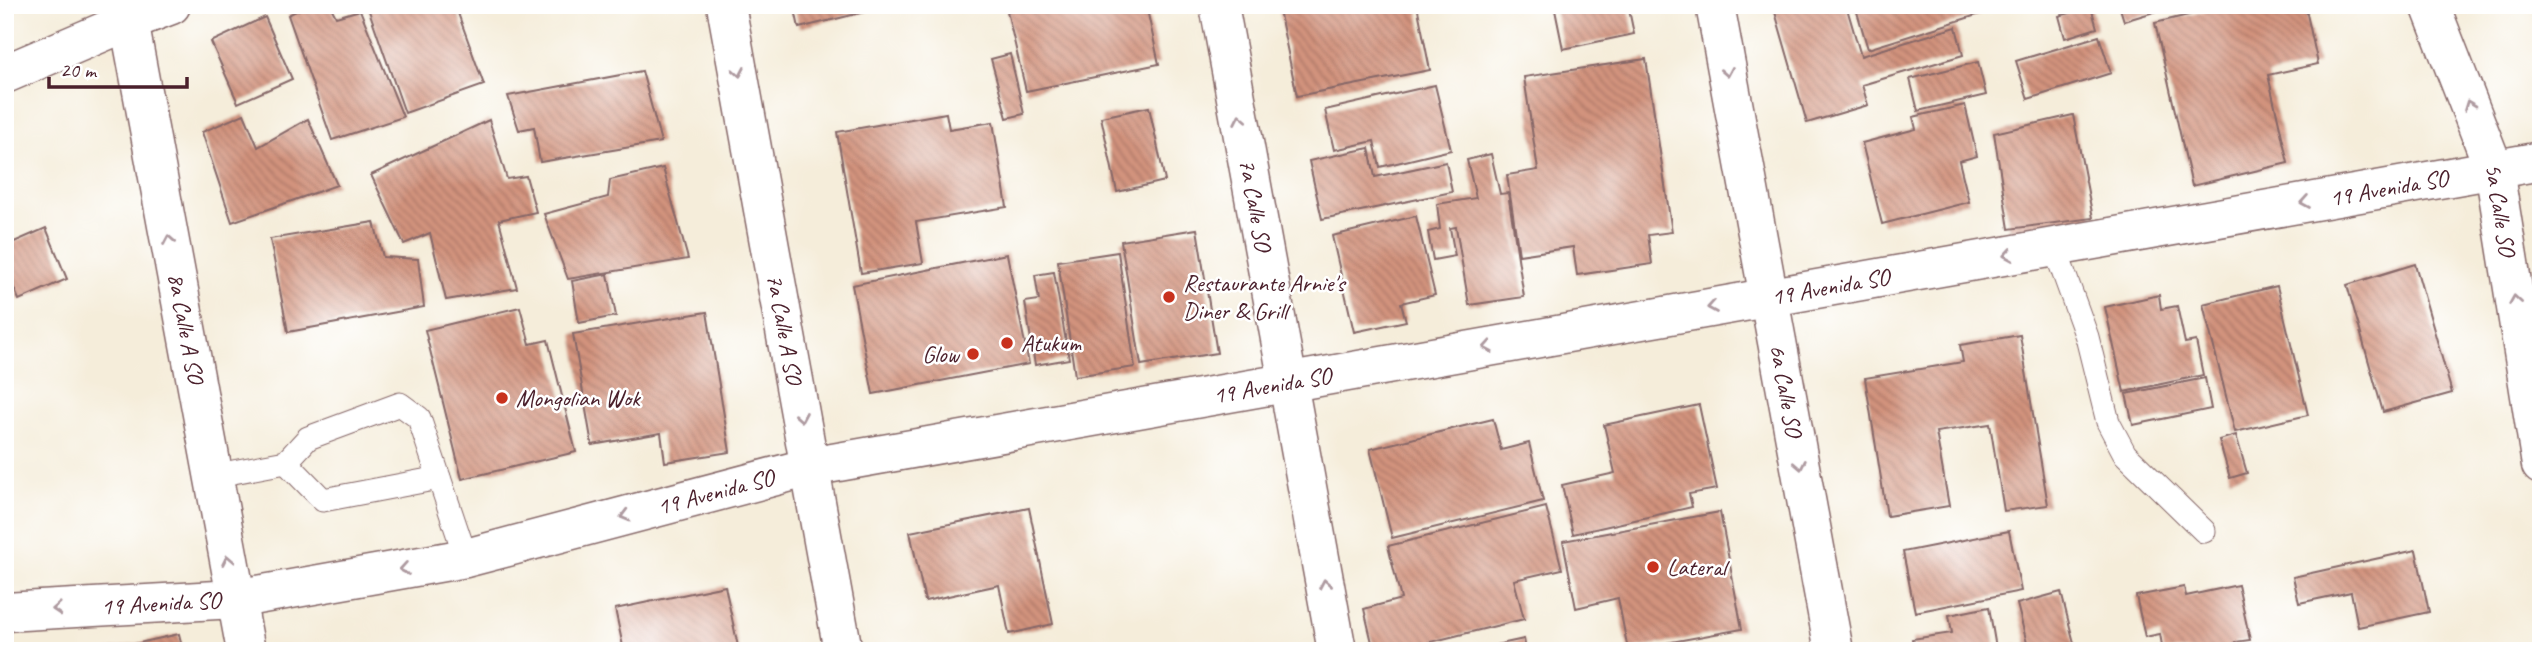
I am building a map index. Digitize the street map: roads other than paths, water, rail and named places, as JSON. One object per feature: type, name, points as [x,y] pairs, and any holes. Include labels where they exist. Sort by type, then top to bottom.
[{"type":"street","points":[[5,74],[126,13],[171,5]]},
{"type":"street","name":"7a Calle A SO","points":[[726,5],[843,651]]},
{"type":"street","name":"7a Calle SO","points":[[1219,5],[1337,651]]},
{"type":"street","name":"6a Calle SO","points":[[1715,5],[1834,651]]},
{"type":"street","name":"5a Calle SO","points":[[2430,5],[2494,169],[2541,465]]},
{"type":"street","name":"8a Calle A SO","points":[[126,13],[246,651]]},
{"type":"street","name":"19 Avenida SO","points":[[5,612],[235,598],[466,558],[810,467],[2541,160]]},
{"type":"lane","points":[[2054,246],[2087,337],[2108,422],[2124,454],[2204,531]]},
{"type":"lane","points":[[212,476],[286,462],[308,438],[400,404],[419,418],[466,558]]},
{"type":"lane","points":[[286,462],[323,500],[439,478]]},
{"type":"place","name":"Restaurante Arnie's Diner & Grill","points":[[1169,297]]},
{"type":"place","name":"Atukum","points":[[1007,343]]},
{"type":"place","name":"Glow","points":[[973,354]]},
{"type":"place","name":"Mongolian Wok","points":[[502,398]]},
{"type":"place","name":"Lateral","points":[[1653,567]]}]
